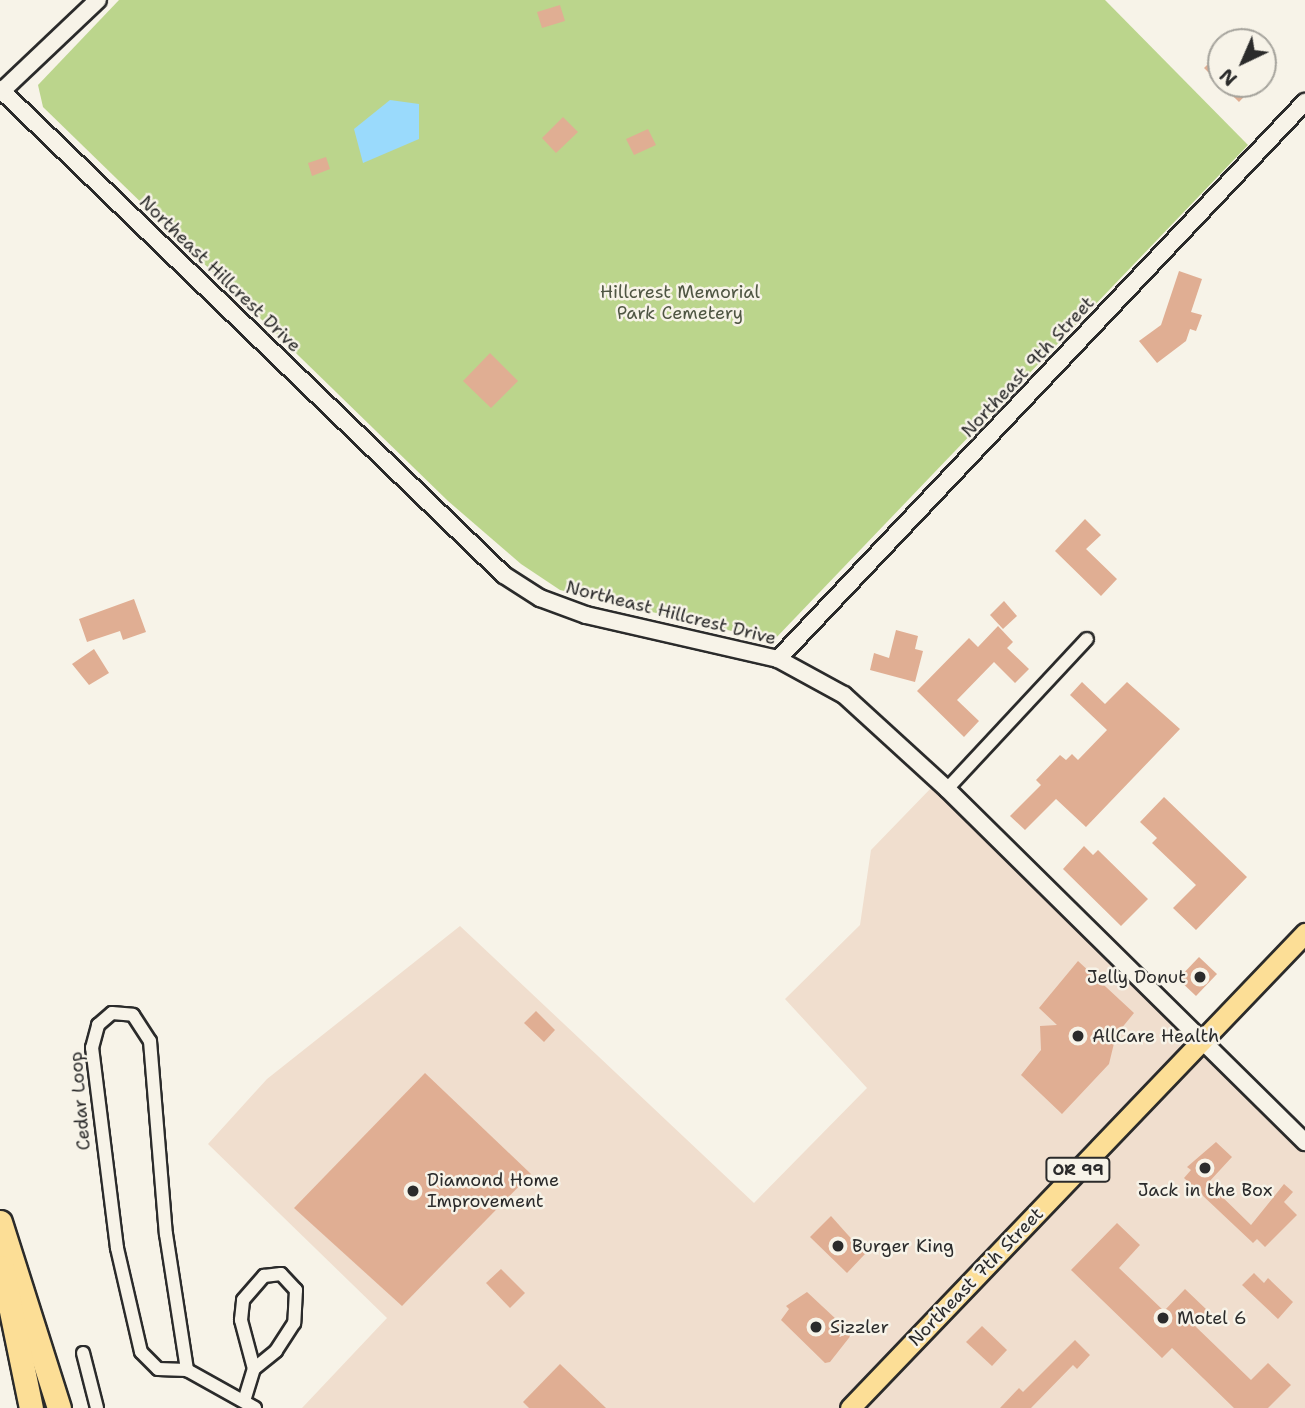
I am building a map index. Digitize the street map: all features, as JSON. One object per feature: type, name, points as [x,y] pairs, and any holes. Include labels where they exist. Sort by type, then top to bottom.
[{"type":"highway","name":"Northeast 7th Street","points":[[850,1408],[1305,933]]},
{"type":"highway","points":[[0,1222],[59,1408]]},
{"type":"highway","points":[[0,1253],[31,1408]]},
{"type":"street","points":[[1,90],[98,0]]},
{"type":"street","name":"Northeast Hillcrest Drive","points":[[1,90],[504,575],[540,598],[586,615],[778,659],[863,709],[1305,1142]]},
{"type":"street","name":"Northeast 9th Street","points":[[778,659],[1305,102]]},
{"type":"street","points":[[947,789],[1087,639]]},
{"type":"street","name":"Cedar Loop","points":[[112,1013],[134,1015],[150,1041],[160,1185],[187,1370],[158,1369],[141,1352],[117,1248],[92,1048],[98,1025],[112,1013]]},
{"type":"street","points":[[187,1370],[249,1404],[254,1369],[242,1330],[243,1300],[264,1276],[281,1274],[296,1290],[294,1323],[276,1351],[254,1369]]},
{"type":"street","points":[[83,1353],[97,1408]]},
{"type":"shaded area","points":[[932,787],[1305,1144],[1305,1408],[302,1408],[387,1318],[208,1144],[267,1079],[460,926],[754,1203],[867,1088],[785,999],[860,925],[871,850]]},
{"type":"green space","name":"Hillcrest Memorial Park Cemetery","points":[[119,0],[1105,0],[1248,145],[773,641],[560,590],[521,564],[448,501],[43,107],[38,85]]},
{"type":"water","points":[[390,100],[419,104],[419,139],[363,163],[354,129]]},
{"type":"building","points":[[560,5],[565,21],[542,28],[537,12]]},
{"type":"building","points":[[563,117],[578,132],[556,153],[542,138]]},
{"type":"building","points":[[648,129],[656,145],[634,155],[626,139]]},
{"type":"building","points":[[326,157],[330,169],[312,176],[308,163]]},
{"type":"building","points":[[1179,271],[1202,279],[1191,312],[1202,315],[1196,331],[1190,329],[1186,341],[1157,363],[1139,341],[1161,325]]},
{"type":"building","points":[[490,353],[518,381],[491,408],[463,381]]},
{"type":"building","points":[[1085,519],[1101,535],[1086,549],[1117,579],[1101,596],[1055,551]]},
{"type":"building","points":[[134,599],[146,632],[123,640],[120,631],[87,642],[79,619]]},
{"type":"building","points":[[1004,601],[1017,616],[1003,629],[990,615]]},
{"type":"building","points":[[998,626],[1013,642],[1007,648],[1029,669],[1015,683],[994,662],[957,700],[979,721],[964,737],[917,691],[969,638],[978,647]]},
{"type":"building","points":[[896,630],[918,636],[915,649],[923,651],[915,682],[870,670],[874,653],[889,658]]},
{"type":"building","points":[[94,649],[109,673],[89,685],[72,664]]},
{"type":"building","points":[[1082,682],[1105,704],[1127,682],[1180,729],[1086,827],[1056,799],[1025,830],[1010,816],[1041,785],[1036,780],[1060,755],[1066,760],[1072,754],[1078,760],[1107,730],[1070,695]]},
{"type":"building","points":[[1164,797],[1247,877],[1196,930],[1173,908],[1196,885],[1152,843],[1157,838],[1140,822]]},
{"type":"building","points":[[1084,846],[1093,855],[1098,850],[1148,899],[1121,926],[1063,869]]},
{"type":"building","points":[[1199,957],[1217,974],[1196,996],[1178,979]]},
{"type":"building","name":"AllCare Health","points":[[1078,961],[1134,1013],[1116,1035],[1109,1064],[1062,1114],[1021,1075],[1041,1050],[1040,1026],[1057,1025],[1039,1008]]},
{"type":"building","points":[[536,1011],[555,1030],[544,1042],[524,1023]]},
{"type":"building","name":"Diamond Home Improvement","points":[[425,1073],[531,1174],[402,1306],[294,1208]]},
{"type":"building","points":[[1216,1142],[1232,1157],[1208,1183],[1251,1225],[1284,1184],[1293,1192],[1284,1202],[1297,1215],[1265,1247],[1257,1239],[1253,1243],[1184,1178],[1191,1170],[1187,1167]]},
{"type":"building","name":"Burger King","points":[[831,1216],[865,1254],[847,1273],[810,1237]]},
{"type":"building","name":"Motel 6","points":[[1117,1223],[1140,1245],[1119,1268],[1164,1311],[1185,1289],[1208,1311],[1194,1325],[1251,1380],[1268,1363],[1291,1385],[1268,1408],[1234,1408],[1172,1348],[1162,1358],[1071,1270]]},
{"type":"building","points":[[501,1269],[525,1293],[510,1308],[486,1283]]},
{"type":"building","points":[[1254,1273],[1264,1283],[1268,1278],[1293,1302],[1278,1319],[1242,1285]]},
{"type":"building","name":"Sizzler","points":[[807,1292],[852,1334],[830,1362],[825,1363],[781,1320],[789,1309],[786,1306]]},
{"type":"building","points":[[982,1326],[1007,1350],[992,1366],[966,1342]]},
{"type":"building","points":[[1075,1340],[1090,1355],[1077,1369],[1073,1365],[1031,1408],[1000,1408],[1019,1388],[1023,1392]]},
{"type":"building","points":[[560,1364],[606,1408],[529,1408],[523,1402]]},
{"type":"place","name":"Jelly Donut","points":[[1200,977]]},
{"type":"place","name":"AllCare Health","points":[[1078,1036]]},
{"type":"place","name":"Jack in the Box","points":[[1205,1168]]},
{"type":"place","name":"Diamond Home Improvement","points":[[413,1191]]},
{"type":"place","name":"Burger King","points":[[838,1246]]},
{"type":"place","name":"Motel 6","points":[[1163,1318]]},
{"type":"place","name":"Sizzler","points":[[816,1327]]}]
